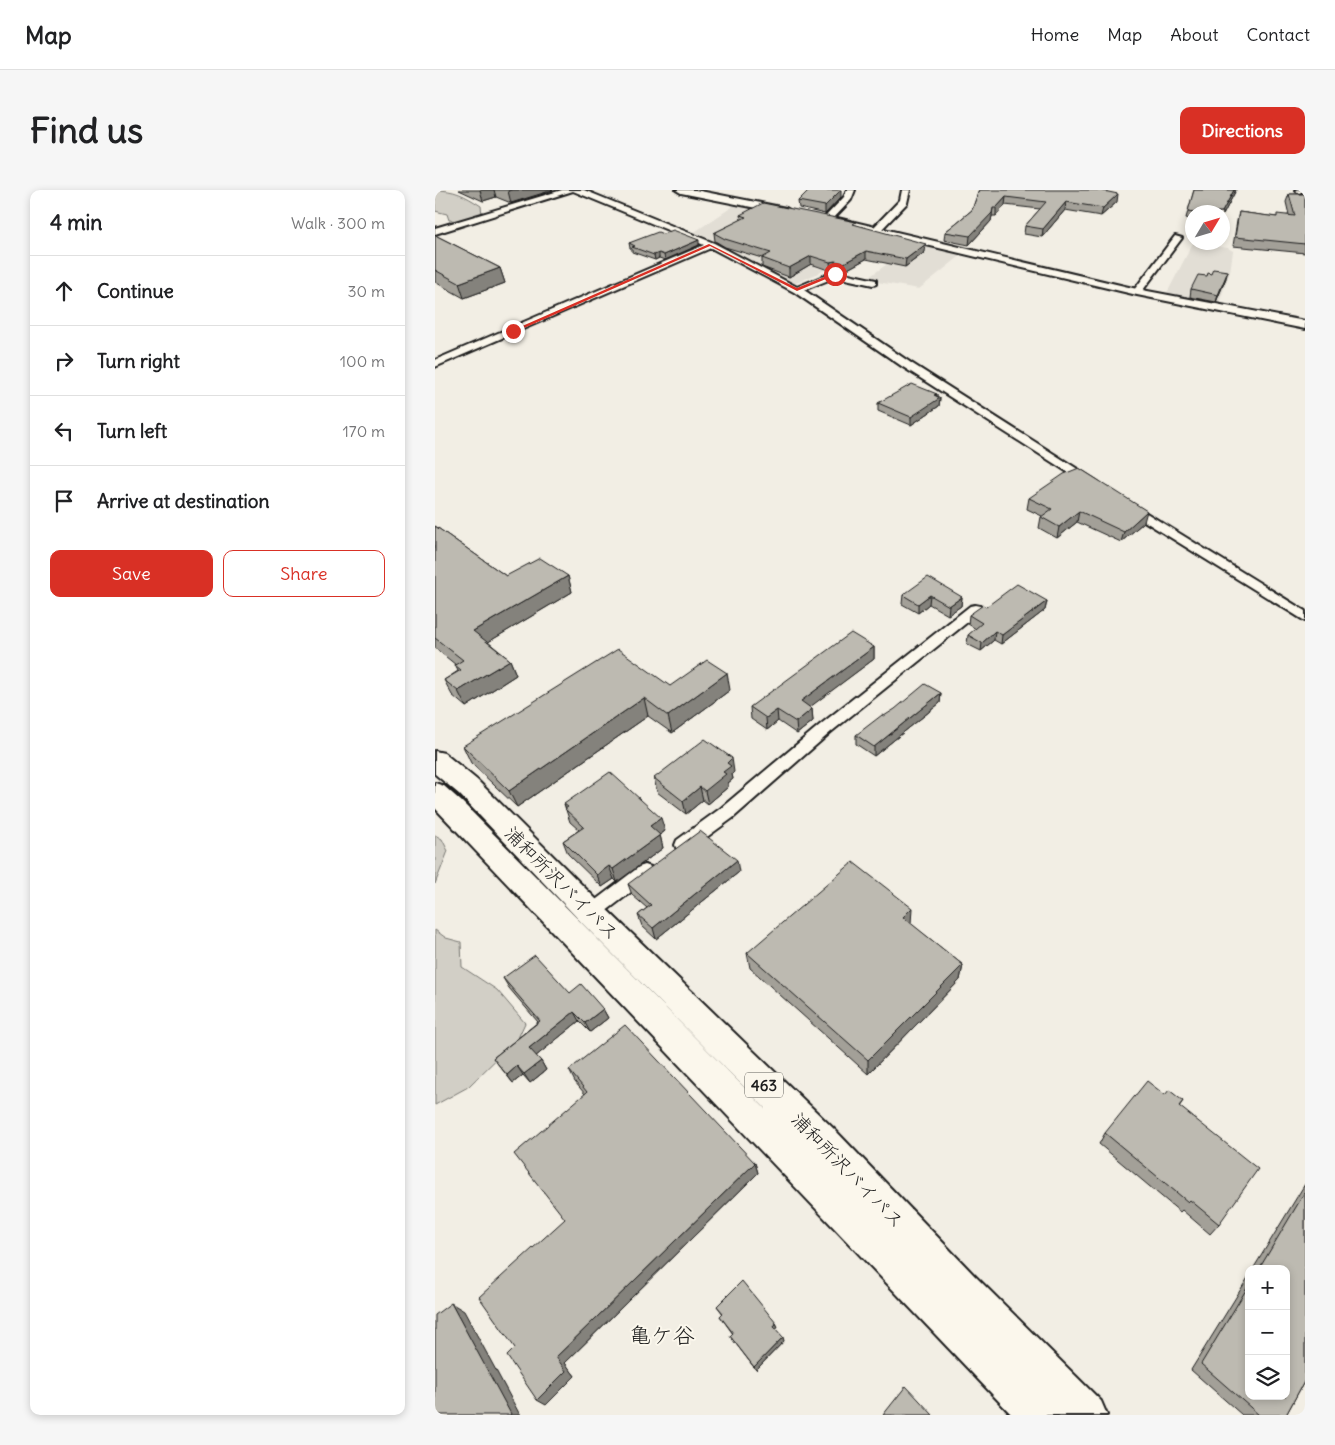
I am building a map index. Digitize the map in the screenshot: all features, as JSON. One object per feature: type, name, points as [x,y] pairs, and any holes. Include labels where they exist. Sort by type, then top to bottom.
[{"type":"highway","name":"浦和所沢バイパス","points":[[435,760],[468,787],[591,913],[823,1142],[961,1288],[1087,1415]]},
{"type":"highway","name":"浦和所沢バイパス","points":[[435,793],[453,809],[1040,1415]]},
{"type":"street","points":[[435,231],[570,190]]},
{"type":"street","points":[[577,190],[711,245],[797,290],[907,365],[1305,617]]},
{"type":"street","points":[[681,190],[801,214]]},
{"type":"street","points":[[824,218],[849,198],[851,190]]},
{"type":"street","points":[[877,228],[905,201],[907,190]]},
{"type":"street","points":[[824,218],[877,228],[1137,292],[1305,325]]},
{"type":"street","points":[[1137,292],[1178,238]]},
{"type":"street","points":[[435,364],[711,245]]},
{"type":"street","points":[[797,290],[835,274],[873,282]]},
{"type":"street","points":[[673,852],[727,813],[826,728],[975,609]]},
{"type":"street","points":[[591,913],[657,864]]},
{"type":"shaded area","points":[[435,190],[454,192],[469,199],[481,206],[482,215],[460,221],[449,220],[447,214],[435,211]]},
{"type":"shaded area","points":[[738,203],[872,233],[815,267],[825,270],[794,284],[690,235]]},
{"type":"shaded area","points":[[919,241],[964,253],[919,289],[865,280]]},
{"type":"shaded area","points":[[1230,249],[1233,251],[1230,272],[1218,306],[1166,295],[1189,250]]},
{"type":"shaded area","points":[[435,835],[442,839],[448,851],[435,884]]},
{"type":"shaded area","points":[[435,930],[446,938],[461,942],[462,967],[497,990],[525,1023],[518,1038],[468,1087],[435,1105]]},
{"type":"building","points":[[809,190],[841,190],[825,206],[798,201]]},
{"type":"building","points":[[979,190],[1099,190],[1118,194],[1103,208],[1066,202],[1043,229],[1025,226],[1046,202],[1006,197],[996,208],[993,208],[992,213],[970,236],[945,232],[972,210]]},
{"type":"building","points":[[1194,190],[1234,190],[1226,205],[1190,205]]},
{"type":"building","points":[[1289,194],[1305,194],[1305,244],[1235,237],[1239,212],[1277,217],[1277,214],[1295,216]]},
{"type":"building","points":[[763,203],[856,222],[853,224],[926,244],[906,259],[866,251],[844,263],[830,262],[811,256],[789,268],[762,258],[771,253],[725,239],[714,233],[746,217],[740,215]]},
{"type":"building","points":[[673,230],[699,240],[664,255],[659,253],[654,255],[632,247],[635,246],[629,243],[658,232],[663,234]]},
{"type":"building","points":[[435,235],[500,268],[459,283],[435,270]]},
{"type":"building","points":[[1213,269],[1228,271],[1218,295],[1191,289],[1198,275],[1207,276],[1208,273],[1211,274]]},
{"type":"building","points":[[912,384],[937,394],[934,395],[940,398],[911,417],[878,403]]},
{"type":"building","points":[[1079,468],[1147,511],[1124,532],[1079,511],[1059,527],[1041,517],[1052,509],[1029,498],[1064,474]]},
{"type":"building","points":[[435,526],[506,576],[540,558],[568,576],[473,631],[510,660],[458,691],[444,680],[461,670],[455,665],[463,660],[435,638]]},
{"type":"building","points":[[928,577],[962,597],[949,606],[930,595],[918,604],[903,595]]},
{"type":"building","points":[[1017,584],[1047,601],[1002,635],[995,631],[982,643],[968,635],[982,623],[969,615],[983,605],[986,607]]},
{"type":"building","points":[[851,633],[874,647],[801,701],[812,709],[796,722],[777,710],[766,718],[750,707]]},
{"type":"building","points":[[618,649],[670,686],[707,660],[727,673],[668,716],[644,698],[509,791],[463,746]]},
{"type":"building","points":[[925,684],[941,693],[874,747],[856,735],[882,715],[884,716],[895,709]]},
{"type":"building","points":[[705,739],[732,758],[727,763],[731,766],[723,772],[726,774],[705,791],[700,787],[683,801],[654,778]]},
{"type":"building","points":[[610,772],[661,818],[650,826],[660,835],[613,869],[609,866],[597,875],[563,841],[584,827],[565,809],[568,807],[564,804]]},
{"type":"building","points":[[700,831],[737,860],[653,928],[638,915],[651,905],[628,884]]},
{"type":"building","points":[[853,862],[912,908],[903,917],[963,965],[868,1060],[747,953]]},
{"type":"building","points":[[535,955],[570,993],[581,984],[603,1009],[585,1023],[574,1012],[529,1048],[541,1061],[524,1074],[517,1066],[507,1075],[493,1058],[540,1021],[503,978]]},
{"type":"building","points":[[625,1025],[755,1163],[556,1357],[566,1371],[537,1400],[507,1356],[515,1348],[479,1297],[565,1219],[514,1154],[587,1092],[569,1070]]},
{"type":"building","points":[[1147,1081],[1165,1095],[1169,1090],[1183,1101],[1179,1106],[1258,1169],[1219,1224],[1190,1200],[1188,1202],[1105,1133]]},
{"type":"building","points":[[1305,1192],[1305,1380],[1286,1415],[1259,1415],[1201,1364],[1245,1292],[1245,1400],[1290,1400],[1290,1265],[1261,1265]]},
{"type":"building","points":[[742,1281],[776,1323],[774,1327],[783,1337],[754,1367],[730,1336],[733,1333],[720,1316],[723,1313],[717,1306]]},
{"type":"building","points":[[451,1303],[510,1415],[435,1415],[435,1315]]},
{"type":"building","points":[[906,1386],[933,1415],[883,1415]]},
{"type":"district","name":"亀ケ谷","points":[[662,1335]]},
{"type":"route","points":[[513,331],[711,245],[797,290],[835,274]]}]
